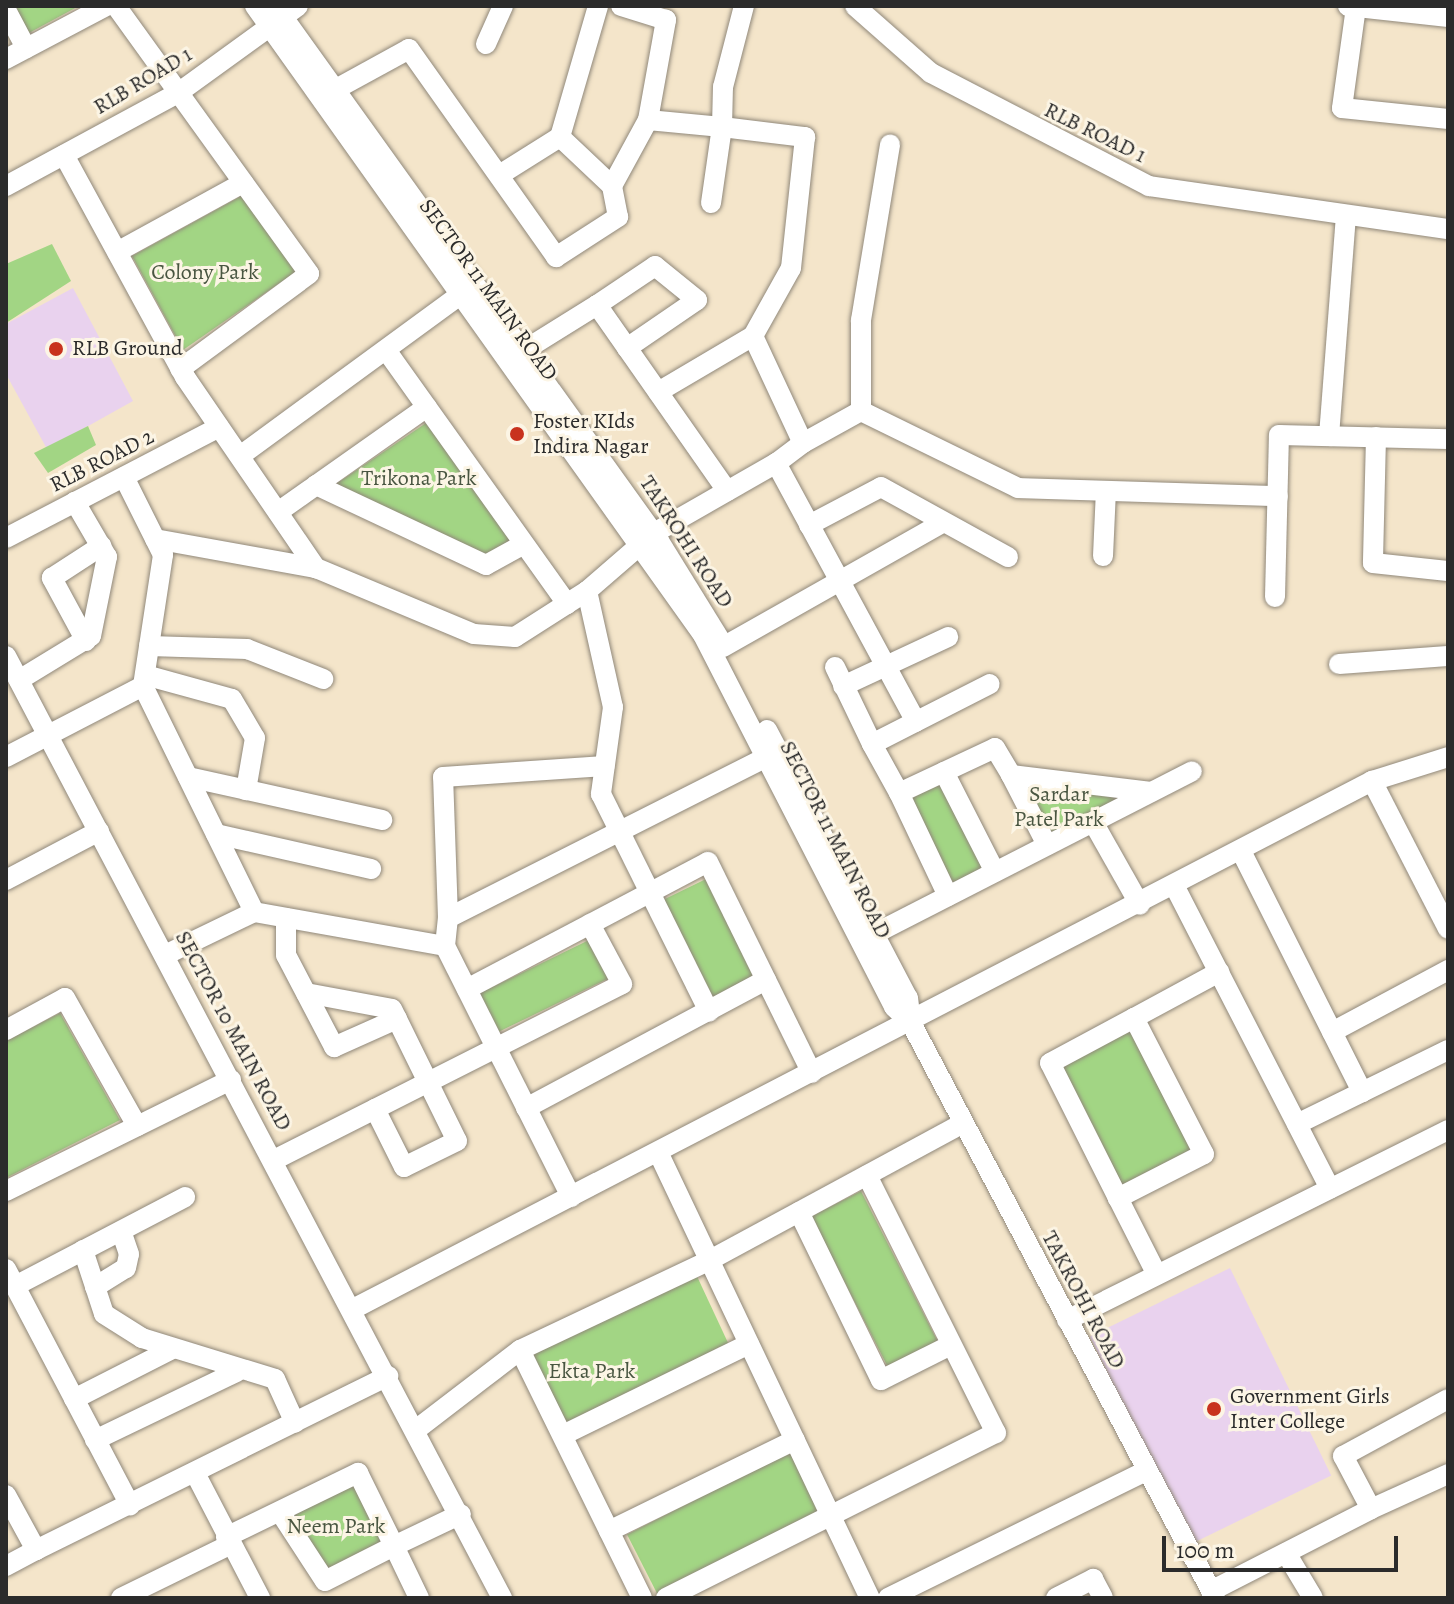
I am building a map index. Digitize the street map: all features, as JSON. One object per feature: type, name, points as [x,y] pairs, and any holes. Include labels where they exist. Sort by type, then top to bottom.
[{"type":"street","points":[[6,59],[106,6]]},
{"type":"street","points":[[116,6],[309,274],[180,369]]},
{"type":"street","name":"SECTOR 11 MAIN ROAD","points":[[255,6],[281,14],[468,289],[649,541],[772,754],[894,1007],[911,1023]]},
{"type":"street","points":[[486,44],[503,6]]},
{"type":"street","points":[[501,174],[560,137],[598,6]]},
{"type":"street","points":[[612,186],[648,120],[666,20],[621,6]]},
{"type":"street","points":[[711,203],[722,127],[723,87],[744,6]]},
{"type":"street","name":"RLB ROAD 1","points":[[855,6],[931,73],[1149,186],[1448,229]]},
{"type":"street","points":[[1348,6],[1448,17]]},
{"type":"street","points":[[1356,7],[1342,108],[1448,119]]},
{"type":"street","points":[[6,10],[26,48]]},
{"type":"street","name":"RLB ROAD 1","points":[[6,186],[178,93],[281,14]]},
{"type":"street","name":"TAKROHI ROAD","points":[[281,14],[336,89],[468,289],[523,351],[723,647],[772,754],[908,998],[911,1023],[1213,1594]]},
{"type":"street","points":[[336,89],[409,49],[501,174],[556,257],[618,217],[612,186],[560,137]]},
{"type":"street","points":[[648,120],[805,137],[791,268],[753,336],[658,392]]},
{"type":"street","points":[[861,411],[861,320],[890,144]]},
{"type":"street","points":[[64,155],[180,369],[316,568]]},
{"type":"street","points":[[117,252],[243,183]]},
{"type":"street","points":[[1329,436],[1346,216]]},
{"type":"street","points":[[523,351],[655,266],[697,300],[627,348]]},
{"type":"street","points":[[240,456],[468,289]]},
{"type":"street","points":[[597,305],[727,491]]},
{"type":"street","points":[[753,336],[803,443]]},
{"type":"street","points":[[386,350],[567,604]]},
{"type":"street","points":[[278,512],[427,407]]},
{"type":"street","points":[[155,539],[316,568],[474,634],[515,637],[587,591],[649,541],[803,443],[861,411]]},
{"type":"street","points":[[861,411],[1018,488],[1278,496]]},
{"type":"street","name":"RLB ROAD 2","points":[[6,538],[219,427]]},
{"type":"street","points":[[1275,597],[1279,435],[1448,439]]},
{"type":"street","points":[[1376,437],[1373,563],[1448,571]]},
{"type":"street","points":[[776,463],[916,722]]},
{"type":"street","points":[[124,477],[163,555],[144,680],[254,912]]},
{"type":"street","points":[[316,485],[486,565],[524,544]]},
{"type":"street","points":[[809,525],[881,487],[939,525],[1008,557]]},
{"type":"street","points":[[1103,556],[1106,491]]},
{"type":"street","points":[[19,680],[86,641],[107,557],[75,502]]},
{"type":"street","points":[[723,647],[939,525]]},
{"type":"street","points":[[86,641],[52,578],[101,546]]},
{"type":"street","points":[[587,591],[613,707],[601,794],[617,832],[709,1012]]},
{"type":"street","points":[[948,637],[885,665],[839,676],[948,896]]},
{"type":"street","points":[[149,646],[247,649],[323,679]]},
{"type":"street","name":"SECTOR 10 MAIN ROAD","points":[[6,656],[417,1429],[502,1598]]},
{"type":"street","points":[[1339,664],[1448,656]]},
{"type":"street","points":[[6,757],[144,680],[232,699],[255,738],[246,790]]},
{"type":"street","points":[[872,744],[990,684]]},
{"type":"street","points":[[899,793],[995,748],[1047,845]]},
{"type":"street","points":[[448,918],[772,754]]},
{"type":"street","points":[[353,1309],[1175,887],[1372,781],[1448,757]]},
{"type":"street","points":[[571,1197],[445,946],[448,918],[443,777],[605,766]]},
{"type":"street","points":[[874,934],[1192,771]]},
{"type":"street","points":[[944,772],[995,872]]},
{"type":"street","points":[[1011,775],[1151,792]]},
{"type":"street","points":[[188,777],[382,820]]},
{"type":"street","points":[[1372,781],[1448,929]]},
{"type":"street","points":[[1093,822],[1140,905]]},
{"type":"street","points":[[6,880],[99,831]]},
{"type":"street","points":[[216,834],[371,869]]},
{"type":"street","points":[[1241,851],[1362,1092]]},
{"type":"street","points":[[467,989],[708,862],[812,1073]]},
{"type":"street","points":[[1175,887],[1330,1188]]},
{"type":"street","points":[[165,955],[254,912],[445,946]]},
{"type":"street","points":[[286,918],[286,955],[334,1047],[397,1019]]},
{"type":"street","points":[[274,1160],[622,984],[590,924]]},
{"type":"street","points":[[1332,1032],[1448,970]]},
{"type":"street","points":[[1157,1275],[1050,1063],[1219,972]]},
{"type":"street","points":[[526,1108],[766,980]]},
{"type":"street","points":[[306,993],[392,1009],[457,1141],[404,1167],[375,1109]]},
{"type":"street","points":[[6,1030],[65,998],[137,1126]]},
{"type":"street","points":[[1118,1198],[1204,1154],[1134,1018]]},
{"type":"street","points":[[1297,1124],[1448,1050]]},
{"type":"street","points":[[6,1191],[231,1080]]},
{"type":"street","points":[[417,1429],[520,1350],[710,1260],[963,1123]]},
{"type":"street","points":[[1067,1320],[1448,1130]]},
{"type":"street","points":[[658,1152],[870,1598]]},
{"type":"street","points":[[666,1598],[996,1433],[867,1175]]},
{"type":"street","points":[[130,1505],[10,1277],[83,1250],[185,1197]]},
{"type":"street","points":[[799,1212],[881,1380],[951,1345]]},
{"type":"street","points":[[95,1287],[126,1268],[129,1254],[121,1231]]},
{"type":"street","points":[[83,1250],[104,1314],[172,1349],[236,1372],[275,1379],[295,1423]]},
{"type":"street","points":[[563,1435],[749,1344]]},
{"type":"street","points":[[74,1399],[172,1349]]},
{"type":"street","points":[[520,1350],[642,1598]]},
{"type":"street","points":[[95,1440],[236,1372]]},
{"type":"street","points":[[6,1566],[388,1376]]},
{"type":"street","points":[[1371,1509],[1343,1456],[1448,1399]]},
{"type":"street","points":[[609,1531],[795,1440]]},
{"type":"street","points":[[888,1598],[1146,1471]]},
{"type":"street","points":[[195,1473],[260,1598]]},
{"type":"street","points":[[121,1598],[358,1473],[419,1598]]},
{"type":"street","points":[[1213,1594],[1371,1509],[1448,1474]]},
{"type":"street","points":[[6,1495],[36,1550]]},
{"type":"street","points":[[280,1512],[325,1581],[461,1514]]},
{"type":"street","points":[[1286,1553],[1313,1598]]},
{"type":"street","points":[[1056,1598],[1093,1579],[1103,1598]]},
{"type":"shaded area","name":"RLB Ground","points":[[73,288],[133,401],[47,449],[6,374],[6,324]]},
{"type":"shaded area","name":"Government Girls Inter College","points":[[1230,1268],[1331,1476],[1191,1544],[1090,1336]]},
{"type":"green space","points":[[15,6],[79,6],[29,33]]},
{"type":"green space","name":"Colony Park","points":[[243,195],[297,271],[183,350],[132,256]]},
{"type":"green space","points":[[52,244],[71,281],[6,323],[6,264]]},
{"type":"green space","name":"Trikona Park","points":[[429,421],[513,539],[484,556],[333,486]]},
{"type":"green space","points":[[88,426],[96,445],[48,473],[34,453]]},
{"type":"green space","points":[[940,779],[985,868],[952,885],[906,796]]},
{"type":"green space","name":"Sardar Patel Park","points":[[1017,779],[1133,793],[1048,838]]},
{"type":"green space","points":[[706,879],[754,977],[711,998],[663,900]]},
{"type":"green space","points":[[589,940],[608,979],[496,1033],[478,994]]},
{"type":"green space","points":[[60,1013],[120,1120],[6,1178],[6,1041]]},
{"type":"green space","points":[[1129,1027],[1195,1151],[1125,1189],[1058,1065]]},
{"type":"green space","points":[[861,1191],[938,1342],[888,1367],[811,1216]]},
{"type":"green space","name":"Ekta Park","points":[[695,1272],[732,1352],[562,1431],[525,1351]]},
{"type":"green space","points":[[791,1451],[821,1511],[657,1594],[627,1535]]},
{"type":"green space","name":"Neem Park","points":[[352,1479],[385,1543],[326,1577],[283,1513]]},
{"type":"place","name":"RLB Ground","points":[[56,349]]},
{"type":"place","name":"Foster KIds Indira Nagar","points":[[517,434]]},
{"type":"place","name":"Government Girls Inter College","points":[[1214,1409]]}]
